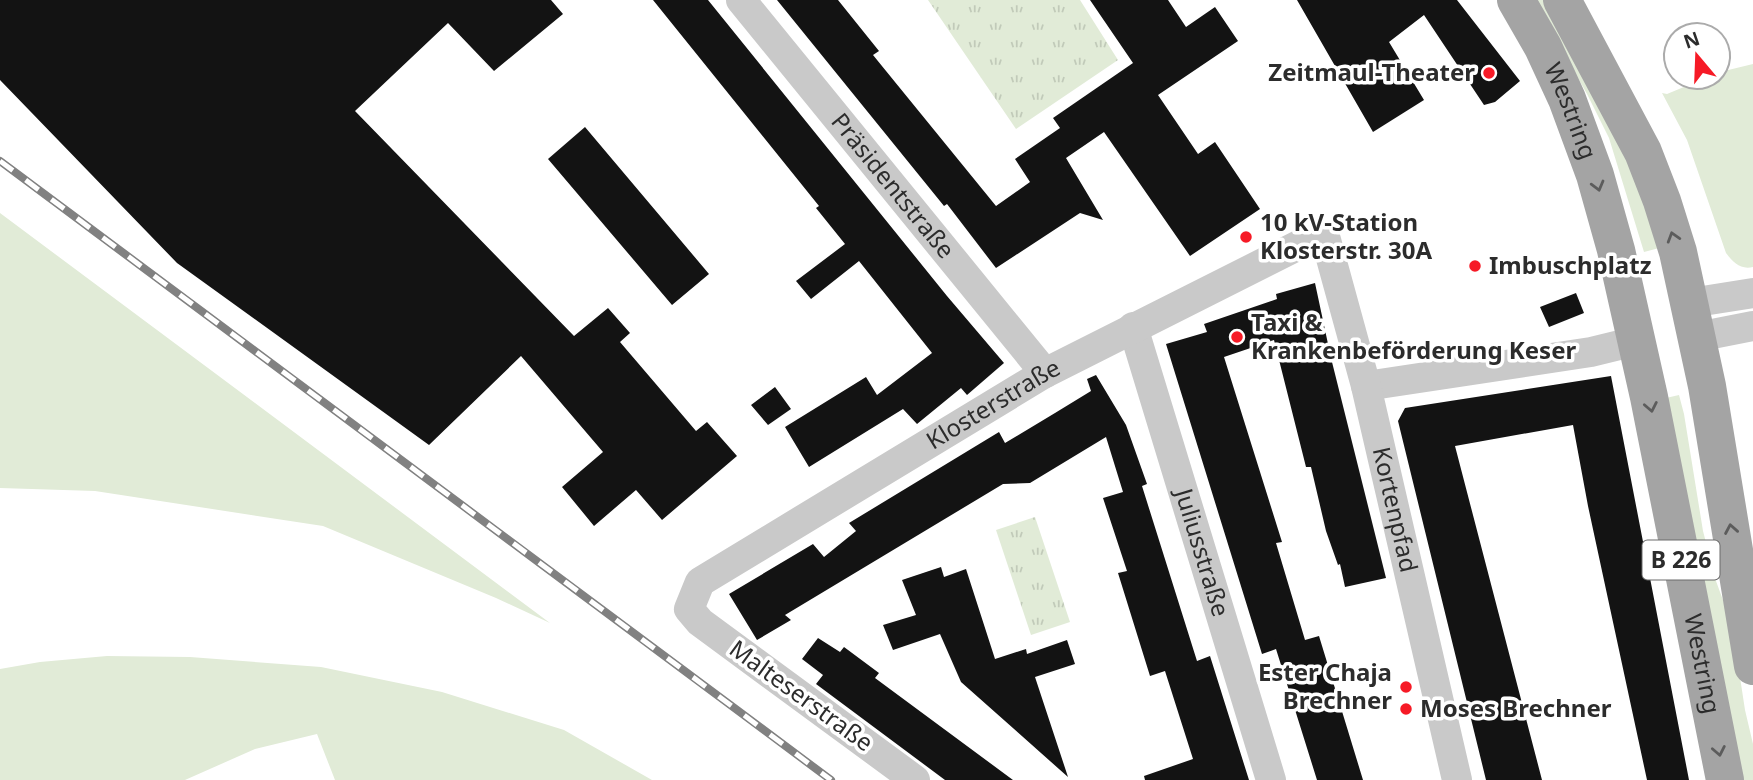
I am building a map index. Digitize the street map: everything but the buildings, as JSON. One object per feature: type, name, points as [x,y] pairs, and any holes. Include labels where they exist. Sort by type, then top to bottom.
[{"type":"main road","name":"Westring","points":[[1516,0],[1543,47],[1595,175],[1636,341],[1724,780]]},
{"type":"main road","name":"Westring","points":[[1562,0],[1649,165],[1678,252],[1741,583],[1753,666]]},
{"type":"main road","points":[[1636,341],[1693,320]]},
{"type":"street","name":"Präsidentstraße","points":[[741,0],[1045,373]]},
{"type":"street","name":"Klosterstraße","points":[[689,609],[700,582],[1045,373],[1307,241],[1326,240]]},
{"type":"street","name":"Kortenpfad","points":[[1326,240],[1366,386],[1457,780]]},
{"type":"street","points":[[1693,320],[1753,293]]},
{"type":"street","points":[[1693,320],[1753,326]]},
{"type":"street","name":"Juliusstraße","points":[[1133,327],[1271,780]]},
{"type":"street","points":[[1366,386],[1591,352],[1636,341]]},
{"type":"street","name":"Malteserstraße","points":[[689,609],[700,622],[915,780]]},
{"type":"green space","points":[[928,0],[1080,0],[1118,60],[1016,129]]},
{"type":"green space","points":[[1534,0],[1544,0],[1619,134],[1663,247],[1644,252],[1609,138]]},
{"type":"green space","points":[[1753,64],[1753,267],[1748,268],[1737,265],[1726,253],[1687,140],[1662,93],[1732,91],[1732,69]]},
{"type":"green space","points":[[0,213],[550,623],[323,526],[95,491],[0,488]]},
{"type":"green space","points":[[1679,395],[1703,531],[1716,581],[1732,625],[1753,744],[1753,780],[1740,780],[1666,398]]},
{"type":"green space","points":[[1035,517],[1070,622],[1031,635],[996,530]]},
{"type":"green space","points":[[107,656],[190,657],[321,667],[442,692],[564,730],[652,780],[335,780],[317,734],[255,749],[185,780],[0,780],[0,669],[40,662]]},
{"type":"railway","points":[[0,161],[831,780]]},
{"type":"place","name":"Zeitmaul-Theater","points":[[1489,73]]},
{"type":"place","name":"10 kV-Station Klosterstr. 30A","points":[[1246,237]]},
{"type":"place","name":"Imbuschplatz","points":[[1475,266]]},
{"type":"place","name":"Taxi & Krankenbeförderung Keser","points":[[1237,337]]},
{"type":"place","name":"Ester Chaja Brechner","points":[[1406,687]]},
{"type":"place","name":"Moses Brechner","points":[[1406,709]]}]
